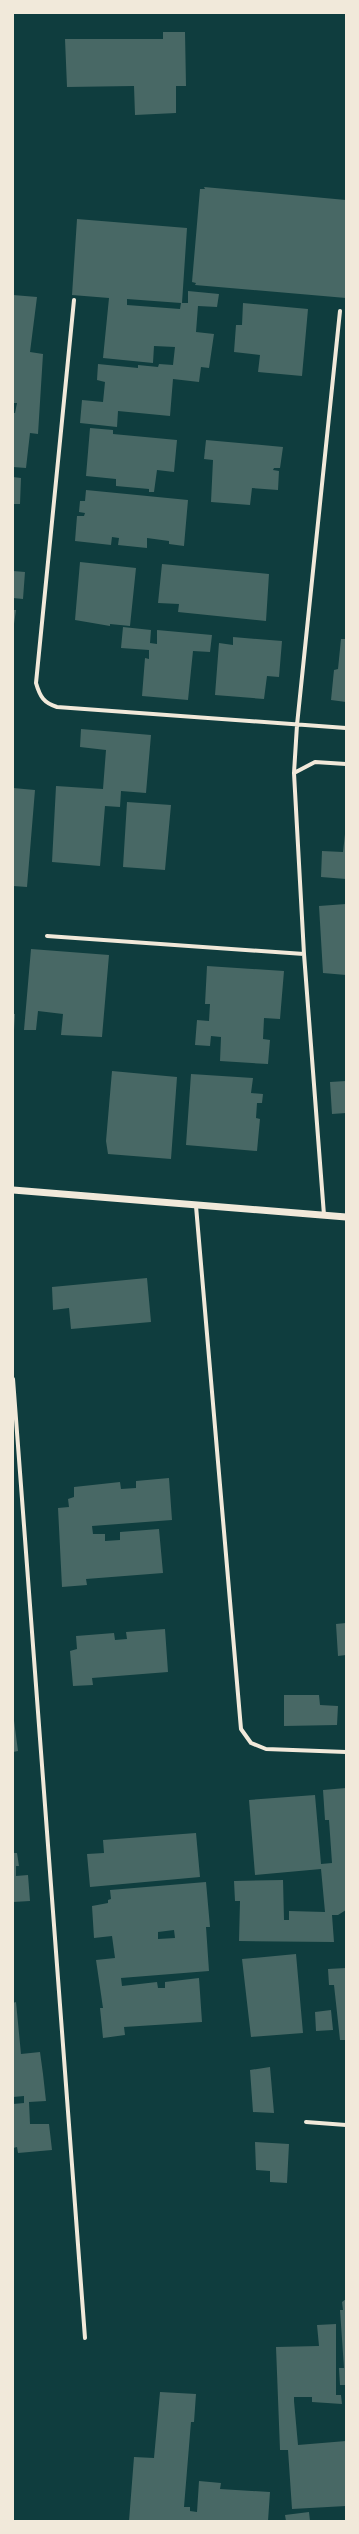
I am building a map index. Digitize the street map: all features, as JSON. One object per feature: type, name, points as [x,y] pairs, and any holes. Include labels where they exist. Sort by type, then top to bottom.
[{"type":"street","points":[[74,300],[36,683],[39,695],[46,703],[57,707],[346,728]]},
{"type":"street","points":[[324,1215],[304,954],[294,773],[297,724],[340,311]]},
{"type":"street","points":[[294,773],[315,762],[346,764]]},
{"type":"street","points":[[47,936],[304,954]]},
{"type":"street","points":[[13,1190],[346,1217]]},
{"type":"street","points":[[196,1206],[241,1729],[251,1743],[266,1749],[346,1752]]},
{"type":"street","points":[[13,1379],[85,2338]]},
{"type":"street","points":[[306,2122],[346,2125]]},
{"type":"building","points":[[163,32],[185,32],[186,86],[176,86],[176,113],[135,115],[134,86],[67,87],[65,39],[163,39]]},
{"type":"building","points":[[204,187],[346,200],[346,298],[195,285],[196,283],[192,282],[200,189],[205,189]]},
{"type":"building","points":[[77,219],[187,228],[182,303],[188,303],[188,291],[219,294],[217,307],[198,306],[196,332],[214,334],[209,368],[201,367],[199,382],[173,379],[170,416],[118,411],[117,427],[80,423],[82,400],[103,402],[105,382],[97,380],[98,364],[138,368],[138,365],[158,367],[159,364],[173,365],[175,347],[154,346],[153,363],[103,358],[109,298],[72,295]],"holes":[[[127,299],[181,303],[180,309],[127,305]]]},
{"type":"building","points":[[13,295],[37,297],[30,352],[43,354],[38,434],[30,433],[26,468],[13,467],[13,413],[15,413],[17,403],[13,403]]},
{"type":"building","points":[[243,303],[308,309],[302,376],[258,372],[260,355],[234,352],[236,325],[242,325]]},
{"type":"building","points":[[90,428],[113,430],[113,434],[177,440],[174,472],[157,470],[154,492],[149,492],[149,489],[116,486],[116,479],[86,476]]},
{"type":"building","points":[[206,440],[283,447],[280,468],[274,468],[273,470],[279,471],[278,490],[252,488],[250,505],[211,502],[213,460],[204,459]]},
{"type":"building","points":[[13,477],[21,478],[20,504],[13,504]]},
{"type":"building","points":[[86,490],[188,500],[184,546],[169,544],[169,541],[147,538],[147,548],[118,545],[119,538],[112,537],[111,545],[75,541],[77,516],[84,516],[85,513],[79,512],[80,501],[85,501]]},
{"type":"building","points":[[80,562],[136,568],[130,626],[110,624],[110,626],[75,620]]},
{"type":"building","points":[[162,564],[269,574],[266,621],[178,612],[179,604],[158,603]]},
{"type":"building","points":[[13,571],[25,572],[23,599],[13,598]]},
{"type":"building","points":[[13,610],[16,610],[14,624],[13,624]]},
{"type":"building","points":[[123,627],[151,630],[150,643],[157,644],[157,630],[212,635],[210,652],[193,651],[188,700],[142,696],[145,658],[149,659],[149,650],[121,648]]},
{"type":"building","points":[[233,637],[282,641],[279,677],[267,676],[264,699],[215,695],[219,643],[233,645]]},
{"type":"building","points":[[341,639],[346,639],[346,702],[331,700],[334,670],[338,669]]},
{"type":"building","points":[[81,729],[151,735],[146,793],[121,791],[120,807],[105,806],[100,866],[52,862],[56,786],[103,789],[106,750],[80,747]]},
{"type":"building","points":[[13,788],[35,790],[27,887],[13,886]]},
{"type":"building","points":[[127,802],[171,805],[165,870],[123,867]]},
{"type":"building","points":[[345,834],[346,879],[321,877],[322,851],[343,852]]},
{"type":"building","points":[[346,904],[346,975],[323,973],[319,906]]},
{"type":"building","points":[[31,949],[109,955],[102,1037],[61,1035],[63,1014],[38,1011],[36,1030],[24,1030]]},
{"type":"building","points":[[207,966],[284,971],[280,1019],[264,1018],[263,1039],[270,1040],[268,1064],[220,1061],[221,1037],[211,1036],[210,1046],[195,1045],[197,1020],[209,1021],[210,1004],[205,1004]]},
{"type":"building","points":[[13,1014],[15,1014],[14,1030],[13,1030]]},
{"type":"building","points":[[112,1071],[177,1077],[171,1159],[108,1154],[106,1141]]},
{"type":"building","points":[[191,1074],[253,1078],[251,1093],[263,1094],[262,1103],[257,1103],[256,1118],[260,1119],[257,1151],[186,1145]]},
{"type":"building","points":[[346,1081],[346,1113],[332,1114],[330,1082]]},
{"type":"building","points":[[147,1278],[151,1322],[71,1329],[69,1308],[53,1310],[52,1287]]},
{"type":"building","points":[[169,1478],[172,1520],[92,1526],[93,1534],[105,1534],[105,1541],[120,1540],[120,1532],[159,1529],[163,1573],[86,1579],[87,1585],[62,1587],[58,1508],[69,1507],[68,1499],[74,1497],[74,1487],[120,1482],[121,1489],[136,1488],[136,1481]]},
{"type":"building","points":[[346,1623],[346,1655],[338,1656],[336,1624]]},
{"type":"building","points":[[165,1629],[168,1672],[92,1678],[93,1685],[73,1686],[70,1651],[77,1649],[76,1636],[114,1633],[115,1640],[127,1639],[126,1632]]},
{"type":"building","points":[[284,1695],[319,1695],[320,1705],[338,1706],[337,1725],[284,1726]]},
{"type":"building","points":[[13,1713],[18,1751],[13,1752]]},
{"type":"building","points":[[346,1788],[346,1910],[338,1915],[332,1915],[334,1942],[239,1941],[240,1901],[235,1901],[234,1881],[283,1880],[284,1920],[289,1920],[289,1911],[325,1912],[321,1869],[255,1875],[249,1800],[315,1795],[321,1864],[332,1863],[329,1820],[325,1820],[323,1790]]},
{"type":"building","points":[[196,1833],[200,1877],[90,1887],[87,1854],[104,1853],[103,1840]]},
{"type":"building","points":[[13,1853],[17,1853],[19,1866],[16,1866],[16,1876],[28,1875],[30,1901],[13,1902]]},
{"type":"building","points":[[206,1882],[210,1927],[206,1927],[209,1971],[121,1978],[122,1986],[157,1982],[158,1988],[165,1988],[165,1982],[199,1978],[202,2022],[124,2027],[125,2035],[103,2038],[100,2008],[103,2008],[96,1960],[115,1958],[112,1936],[94,1938],[92,1906],[108,1903],[108,1900],[111,1899],[110,1890]],"holes":[[[174,1930],[175,1938],[158,1939],[158,1932]]]},
{"type":"building","points":[[296,1954],[303,2033],[251,2037],[242,1959]]},
{"type":"building","points":[[346,1968],[346,2040],[340,2040],[334,1985],[329,1985],[328,1969]]},
{"type":"building","points":[[16,2002],[21,2054],[40,2052],[43,2074],[46,2101],[29,2102],[30,2124],[49,2124],[52,2150],[18,2153],[17,2147],[13,2148],[13,2104],[24,2103],[24,2096],[13,2097],[13,2003]]},
{"type":"building","points":[[331,2010],[333,2030],[316,2031],[315,2012]]},
{"type":"building","points":[[270,2067],[274,2113],[253,2112],[250,2070]]},
{"type":"building","points":[[255,2142],[289,2144],[287,2183],[270,2182],[270,2171],[256,2170]]},
{"type":"building","points":[[346,2299],[346,2385],[340,2385],[339,2368],[344,2368],[340,2310],[343,2310],[342,2302]]},
{"type":"building","points":[[336,2324],[336,2395],[341,2395],[342,2404],[312,2402],[312,2397],[294,2397],[294,2401],[298,2445],[346,2441],[346,2506],[292,2509],[288,2450],[280,2450],[276,2347],[319,2346],[317,2325]]},
{"type":"building","points":[[160,2392],[196,2394],[194,2422],[191,2422],[184,2507],[190,2507],[190,2511],[197,2512],[199,2481],[221,2483],[220,2489],[270,2492],[268,2521],[129,2521],[134,2457],[154,2458]]},
{"type":"building","points":[[309,2512],[310,2521],[286,2521],[285,2515]]}]
